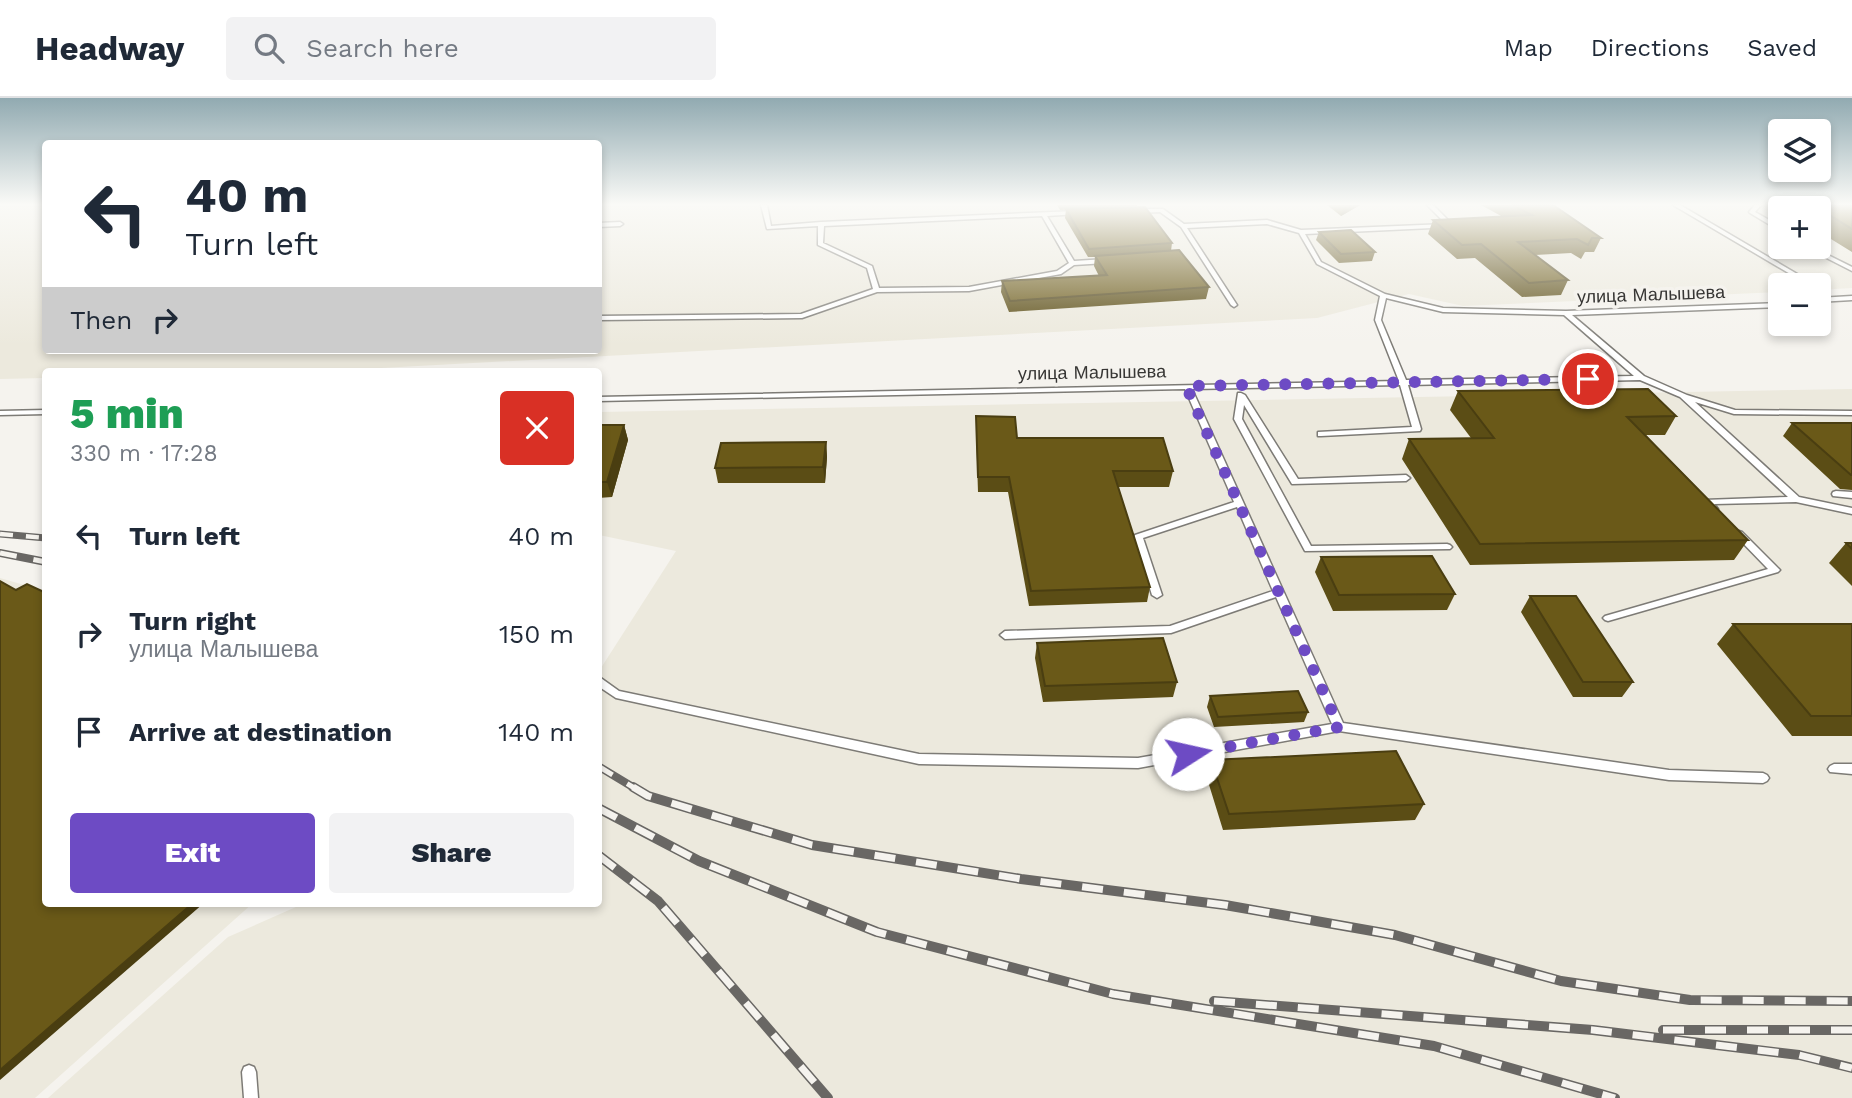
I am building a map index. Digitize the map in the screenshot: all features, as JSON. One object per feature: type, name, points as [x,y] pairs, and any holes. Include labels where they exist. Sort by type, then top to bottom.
[{"type":"lane","points":[[837,252],[870,267],[876,290]]},
{"type":"lane","points":[[1065,252],[1072,263]]},
{"type":"lane","points":[[1199,252],[1234,305]]},
{"type":"lane","points":[[1312,252],[1319,263],[1383,295],[1443,310],[1566,313]]},
{"type":"lane","points":[[1756,252],[1792,273]]},
{"type":"lane","points":[[1188,256],[1201,255]]},
{"type":"lane","points":[[1831,258],[1852,269]]},
{"type":"lane","points":[[602,317],[802,316],[876,290],[968,289],[1059,273],[1072,263],[1110,261]]},
{"type":"lane","points":[[1321,433],[1417,429],[1403,381],[1378,320],[1383,295]]},
{"type":"lane","points":[[1831,295],[1836,298]]},
{"type":"lane","points":[[1831,299],[1852,298]]},
{"type":"lane","name":"улица Малышева","points":[[1566,313],[1768,305]]},
{"type":"lane","name":"улица Малышева","points":[[1566,313],[1641,379]]},
{"type":"lane","points":[[1641,379],[1734,412],[1852,413]]},
{"type":"lane","name":"улица Малышева","points":[[602,399],[1403,381],[1641,379]]},
{"type":"lane","points":[[1186,386],[1339,727]]},
{"type":"lane","points":[[1235,386],[1295,482],[1406,478]]},
{"type":"lane","points":[[1241,395],[1238,419],[1308,549],[1447,547]]},
{"type":"lane","points":[[1683,395],[1796,499]]},
{"type":"lane","points":[[0,413],[42,412]]},
{"type":"lane","points":[[1836,494],[1852,495]]},
{"type":"lane","points":[[1717,512],[1707,502],[1796,499],[1852,511]]},
{"type":"lane","points":[[1157,595],[1138,537],[1240,503]]},
{"type":"lane","points":[[1608,618],[1775,570],[1727,522]]},
{"type":"lane","points":[[1006,635],[1171,629],[1280,592]]},
{"type":"lane","points":[[602,683],[616,694],[919,759],[1138,763],[1339,727],[1669,775],[1763,778]]},
{"type":"lane","points":[[1834,769],[1852,769]]},
{"type":"lane","points":[[249,1072],[251,1098]]},
{"type":"shaded area","points":[[0,252],[42,252],[42,354],[602,354],[602,252],[1768,252],[1768,259],[1831,259],[1831,252],[1852,252],[1852,288],[1831,289],[1831,273],[1768,273],[1768,293],[1463,306],[1409,294],[1317,318],[381,368],[42,368],[42,378],[0,379]]},
{"type":"shaded area","points":[[1852,389],[1852,1098],[48,1098],[228,937],[296,907],[602,907],[602,666],[676,551],[602,536],[602,412]]},
{"type":"shaded area","points":[[0,578],[42,590],[42,907],[249,907],[35,1098],[0,1098]]},
{"type":"building","points":[[1180,252],[1209,287],[1010,301],[1002,281],[1107,275],[1095,256]]},
{"type":"building","points":[[1339,252],[1375,252],[1341,254]]},
{"type":"building","points":[[1490,252],[1531,252],[1568,280],[1529,283]]},
{"type":"building","points":[[1648,389],[1676,416],[1627,417],[1748,540],[1480,544],[1409,439],[1494,438],[1458,391]]},
{"type":"building","points":[[976,416],[1015,417],[1017,438],[1163,438],[1173,471],[1113,471],[1150,587],[1031,591],[1009,477],[978,477]]},
{"type":"building","points":[[1792,423],[1852,423],[1852,475],[1851,475]]},
{"type":"building","points":[[602,425],[624,425],[607,482],[602,482]]},
{"type":"building","points":[[826,442],[823,467],[715,468],[721,443]]},
{"type":"building","points":[[1432,556],[1455,594],[1339,595],[1321,557]]},
{"type":"building","points":[[0,581],[16,590],[27,584],[42,591],[42,907],[188,907],[0,1070]]},
{"type":"building","points":[[1530,596],[1576,596],[1633,682],[1583,682]]},
{"type":"building","points":[[1733,624],[1852,624],[1852,716],[1811,716]]},
{"type":"building","points":[[1163,638],[1177,682],[1045,686],[1037,643]]},
{"type":"building","points":[[1298,691],[1308,712],[1218,717],[1210,696]]},
{"type":"building","points":[[1396,751],[1424,804],[1229,814],[1211,760]]},
{"type":"railway","points":[[0,534],[42,538]]},
{"type":"railway","points":[[0,553],[42,561]]},
{"type":"railway","points":[[602,768],[636,789]]},
{"type":"railway","points":[[633,787],[648,796],[812,845],[1021,879],[1225,905],[1395,935],[1561,981],[1690,1000],[1852,1001]]},
{"type":"railway","points":[[602,810],[699,861],[877,932],[1113,994],[1434,1046],[1615,1098]]},
{"type":"railway","points":[[602,858],[658,901],[828,1098]]},
{"type":"railway","points":[[1214,1001],[1593,1030],[1799,1055],[1852,1068]]},
{"type":"railway","points":[[1663,1030],[1852,1030]]},
{"type":"route","points":[[1188,754],[1339,727],[1186,386],[1588,379]]}]
